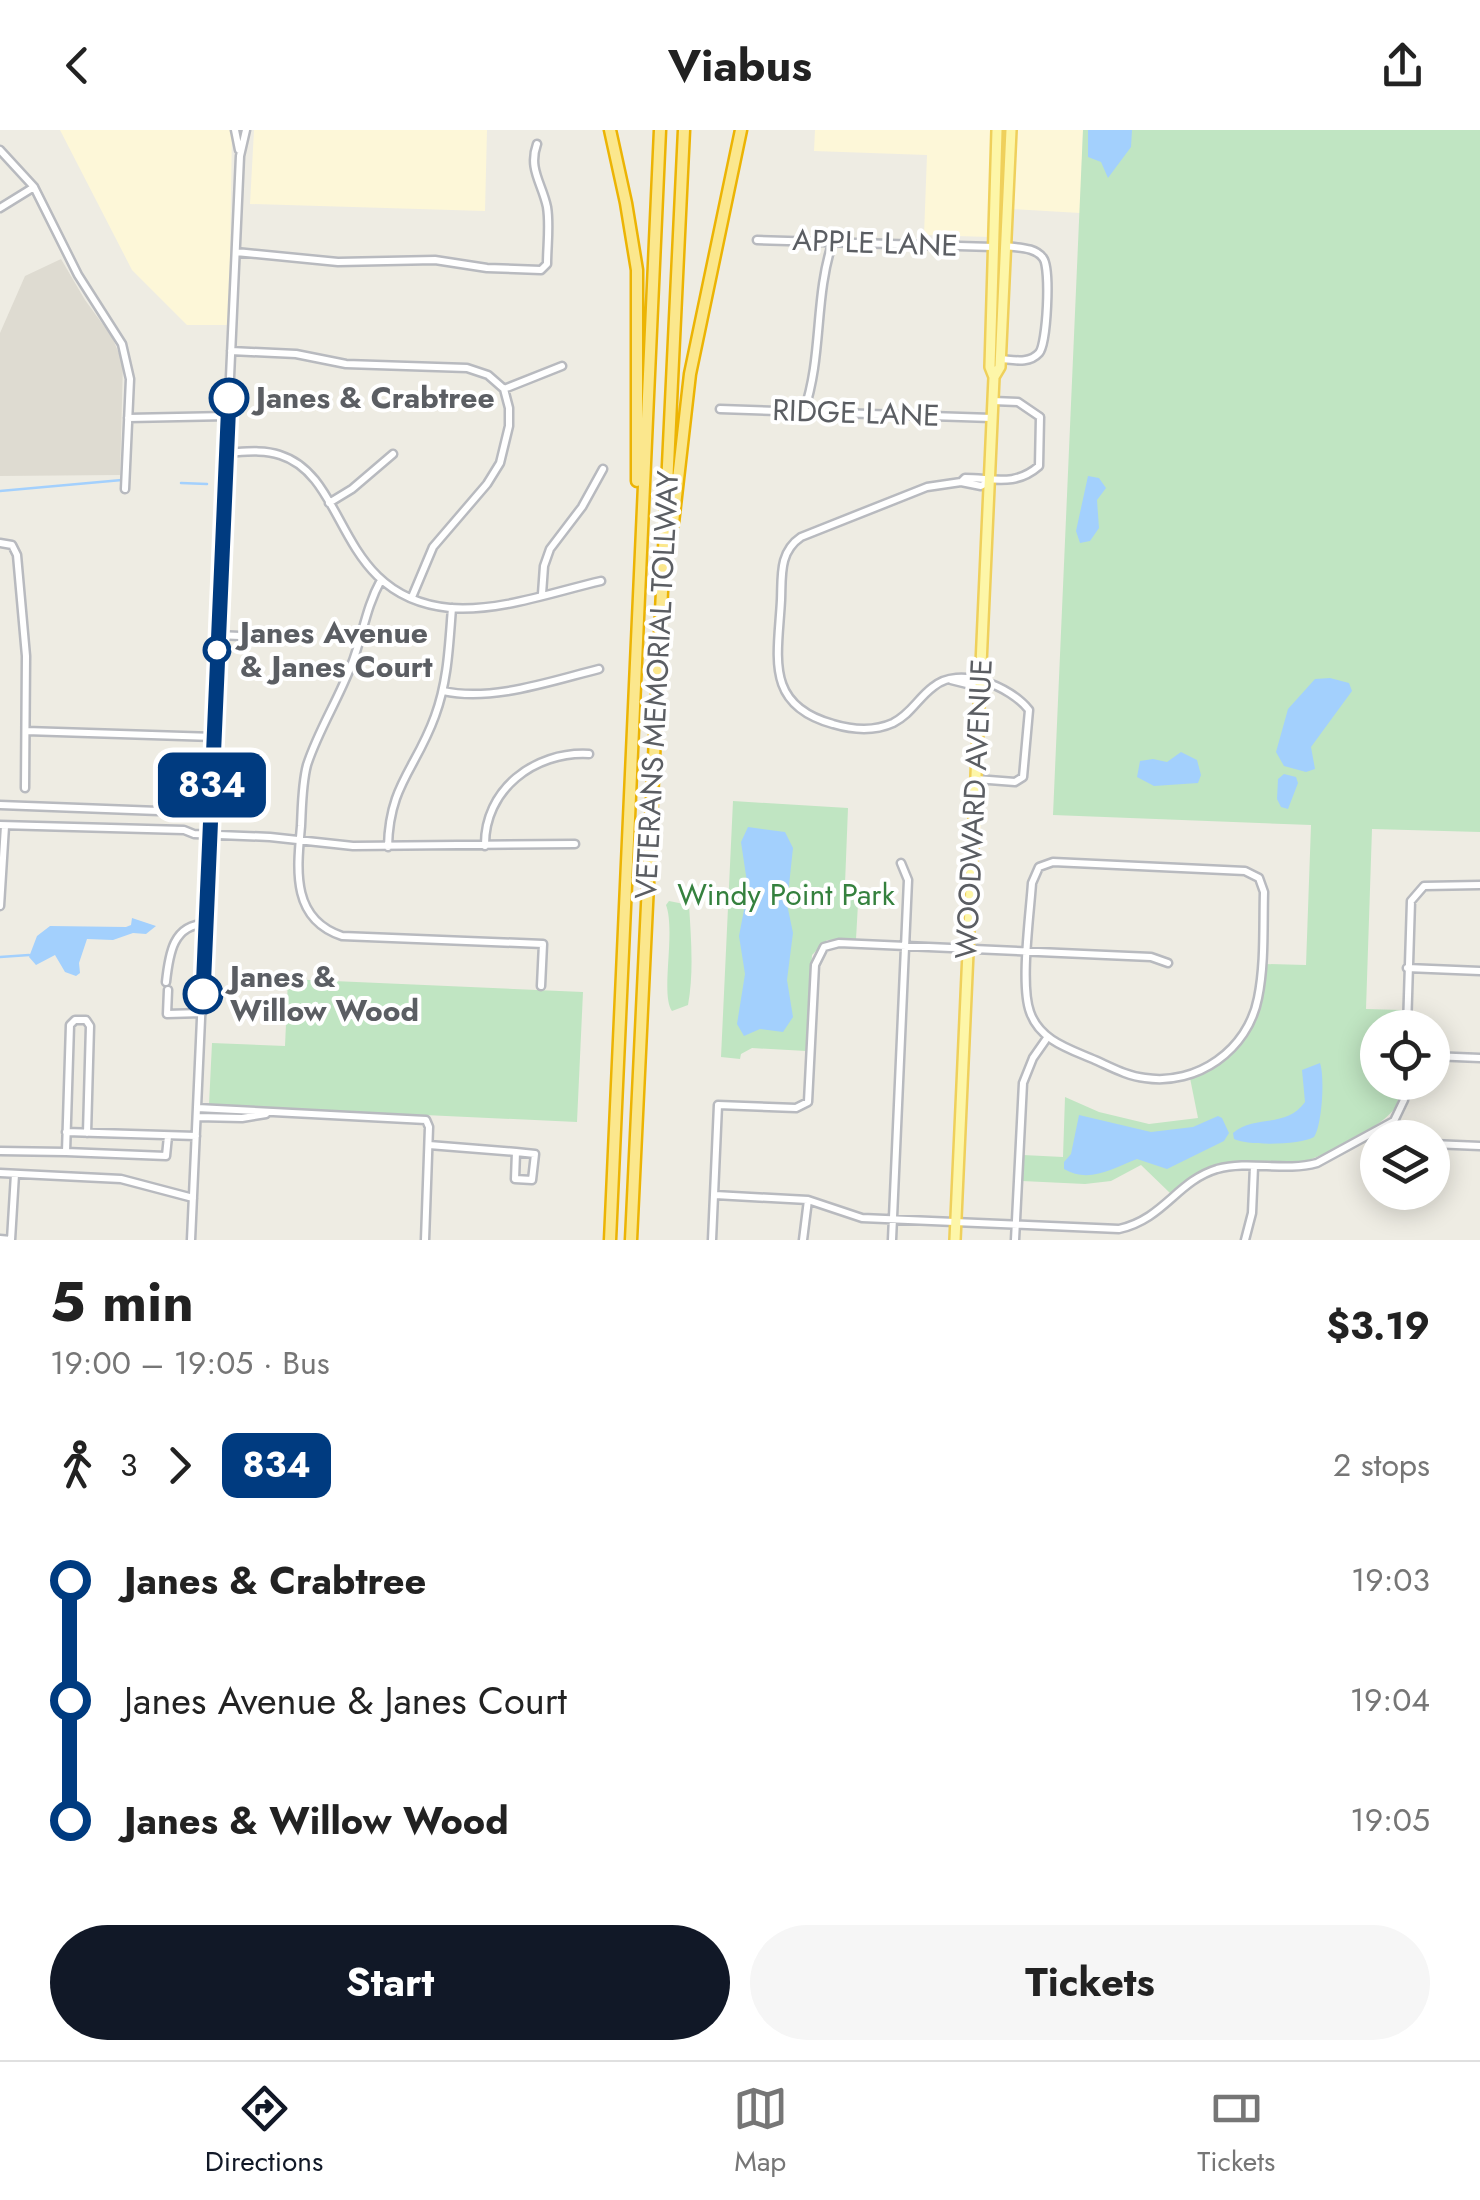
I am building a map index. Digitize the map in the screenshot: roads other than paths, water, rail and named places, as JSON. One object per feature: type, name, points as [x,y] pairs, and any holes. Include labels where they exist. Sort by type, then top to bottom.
[{"type":"highway","points":[[610,130],[637,270],[636,477],[641,521]]},
{"type":"highway","name":"VETERANS MEMORIAL TOLLWAY","points":[[610,1240],[660,130]]},
{"type":"highway","name":"VETERANS MEMORIAL TOLLWAY","points":[[632,1240],[684,130]]},
{"type":"highway","points":[[663,553],[673,523],[690,374],[742,130]]},
{"type":"main road","name":"WOODWARD AVENUE","points":[[994,377],[990,367],[997,130]]},
{"type":"main road","name":"WOODWARD AVENUE","points":[[954,1240],[994,377],[1001,359],[1011,130]]},
{"type":"street","points":[[235,130],[240,156]]},
{"type":"street","points":[[191,1240],[240,156],[246,130]]},
{"type":"street","points":[[236,252],[338,262],[435,260],[541,270],[547,264],[548,219],[534,172],[536,144]]},
{"type":"street","points":[[0,150],[34,187],[78,276],[122,344],[129,371],[126,489]]},
{"type":"street","points":[[0,208],[34,187]]},
{"type":"street","name":"APPLE LANE","points":[[757,240],[993,247]]},
{"type":"street","points":[[804,411],[814,380],[822,274],[833,241]]},
{"type":"street","points":[[1001,359],[1026,360],[1044,346],[1049,273],[1038,253],[1006,246]]},
{"type":"street","points":[[231,350],[304,355],[346,364],[467,368],[488,375],[504,389],[510,426],[500,463],[433,547],[412,598]]},
{"type":"street","points":[[504,389],[562,366]]},
{"type":"street","points":[[976,780],[1015,782],[1024,777],[1028,710],[1000,688],[952,680],[936,684],[910,712],[883,726],[854,729],[808,716],[788,699],[778,674],[782,576],[784,554],[800,537],[927,487],[965,478],[1018,479],[1040,466],[1040,417],[1018,402],[993,401]]},
{"type":"street","name":"RIDGE LANE","points":[[720,409],[992,418]]},
{"type":"street","points":[[128,418],[228,416]]},
{"type":"street","points":[[226,452],[258,451],[290,458],[311,474],[355,550],[382,580],[412,598],[452,608],[486,608],[601,581]]},
{"type":"street","points":[[329,502],[352,490],[393,454]]},
{"type":"street","points":[[542,594],[550,549],[582,507],[604,469]]},
{"type":"street","points":[[0,542],[12,546],[17,555],[26,646],[24,788]]},
{"type":"street","points":[[382,580],[366,610],[348,674],[308,764],[297,874],[301,896],[309,914],[329,931],[350,938],[543,944],[542,986]]},
{"type":"street","points":[[388,847],[395,796],[430,728],[443,691],[452,608]]},
{"type":"street","points":[[218,635],[286,638]]},
{"type":"street","points":[[443,691],[474,695],[599,669]]},
{"type":"street","points":[[26,731],[214,737]]},
{"type":"street","points":[[485,846],[491,809],[510,782],[550,758],[589,754]]},
{"type":"street","points":[[0,804],[186,812],[211,808]]},
{"type":"street","points":[[184,830],[186,812]]},
{"type":"street","points":[[0,906],[2,825],[184,830],[388,847],[574,844]]},
{"type":"street","points":[[1053,862],[1245,870],[1260,878],[1264,892],[1258,997],[1244,1032],[1219,1059],[1184,1076],[1143,1078],[1047,1037],[1028,1008],[1028,951],[1032,886],[1039,868],[1053,862]]},
{"type":"street","points":[[892,1240],[908,880],[901,863]]},
{"type":"street","points":[[1407,1010],[1409,913],[1416,891],[1438,883],[1480,885]]},
{"type":"street","points":[[202,1013],[167,1014],[167,986],[170,956],[180,932],[189,925],[206,924]]},
{"type":"street","points":[[712,1240],[718,1104],[805,1106],[809,1097],[818,956],[824,947],[835,943],[905,945],[1151,957],[1168,963]]},
{"type":"street","points":[[1407,968],[1480,971]]},
{"type":"street","points":[[66,1152],[70,1025],[75,1020],[86,1020],[91,1031],[87,1133]]},
{"type":"street","points":[[1015,1240],[1023,1084],[1032,1058],[1047,1037]]},
{"type":"street","points":[[1450,1057],[1480,1058]]},
{"type":"street","points":[[1394,1120],[1404,1100]]},
{"type":"street","points":[[197,1113],[422,1118],[430,1127],[425,1240]]},
{"type":"street","points":[[66,1132],[196,1136]]},
{"type":"street","points":[[0,1150],[166,1156],[168,1136]]},
{"type":"street","points":[[714,1195],[808,1200],[850,1216],[892,1220],[1124,1228],[1161,1210],[1203,1174],[1231,1166],[1293,1167],[1317,1163],[1360,1139]]},
{"type":"street","points":[[429,1145],[516,1152],[535,1154],[532,1180],[515,1179],[516,1152]]},
{"type":"street","points":[[1450,1145],[1480,1146]]},
{"type":"street","points":[[1246,1240],[1252,1213],[1254,1166]]},
{"type":"street","points":[[0,1174],[121,1179],[193,1198]]},
{"type":"street","points":[[0,1239],[11,1240],[15,1174]]},
{"type":"street","points":[[803,1240],[808,1200]]},
{"type":"water","points":[[1088,130],[1132,130],[1131,147],[1108,178],[1101,162],[1088,157]]},
{"type":"water","points":[[1088,476],[1099,478],[1106,488],[1097,500],[1099,528],[1090,541],[1080,543],[1076,531]]},
{"type":"water","points":[[1315,679],[1349,683],[1352,691],[1311,747],[1315,769],[1306,772],[1284,766],[1276,752],[1288,709]]},
{"type":"water","points":[[1181,752],[1197,760],[1201,775],[1198,783],[1154,786],[1137,777],[1140,761],[1167,762]]},
{"type":"water","points":[[1284,774],[1296,777],[1298,783],[1288,809],[1281,807],[1277,799],[1278,779]]},
{"type":"water","points":[[748,827],[785,832],[793,848],[787,904],[793,933],[787,980],[793,1017],[783,1032],[760,1029],[744,1036],[737,1024],[745,974],[739,936],[748,889],[741,842]]},
{"type":"water","points":[[132,918],[156,926],[146,934],[133,933],[113,940],[87,939],[76,976],[65,972],[55,955],[36,965],[29,957],[37,936],[50,926],[126,927],[131,925]]},
{"type":"water","points":[[1320,1063],[1322,1101],[1314,1137],[1274,1144],[1234,1139],[1233,1133],[1241,1127],[1289,1116],[1297,1110],[1305,1102],[1302,1070]]},
{"type":"water","points":[[1079,1115],[1151,1132],[1193,1127],[1218,1116],[1229,1133],[1224,1141],[1167,1169],[1137,1159],[1101,1173],[1083,1175],[1064,1169]]},
{"type":"waterway","points":[[0,491],[122,480]]},
{"type":"waterway","points":[[181,483],[207,484]]},
{"type":"waterway","points":[[0,957],[29,955]]},
{"type":"place","name":"Janes & Crabtree","points":[[229,398]]},
{"type":"place","name":"Janes Avenue & Janes Court","points":[[217,650]]},
{"type":"place","name":"Janes & Willow Wood","points":[[203,994]]},
{"type":"park label","name":"Windy Point Park","points":[[786,895]]}]
